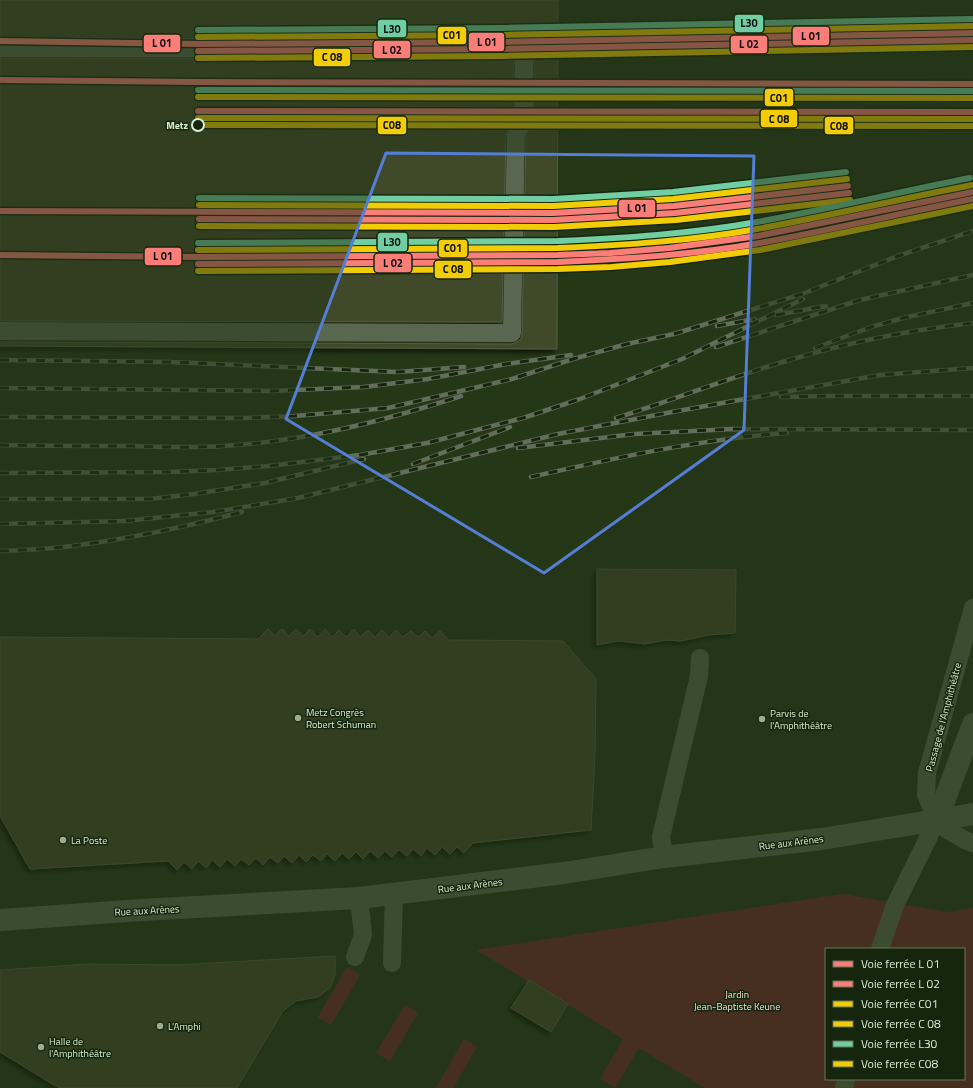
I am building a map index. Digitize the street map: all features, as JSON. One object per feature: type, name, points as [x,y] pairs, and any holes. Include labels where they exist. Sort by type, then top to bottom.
[{"type":"main road","points":[[937,820],[973,724]]},
{"type":"main road","name":"Rue aux Arènes","points":[[0,920],[141,910],[359,898],[822,839],[973,814]]},
{"type":"lane","points":[[0,48],[524,49],[524,120],[516,134],[512,333],[0,331]]},
{"type":"lane","name":"Passage de l'Amphithéâtre","points":[[937,820],[926,795],[927,773],[973,608]]},
{"type":"lane","points":[[664,858],[661,837],[698,676],[700,658]]},
{"type":"lane","points":[[880,948],[895,905],[937,820],[946,829],[973,843]]},
{"type":"lane","points":[[392,963],[394,894]]},
{"type":"lane","points":[[355,957],[364,936],[359,898]]},
{"type":"highlighted area","points":[[386,153],[754,156],[744,430],[544,573],[286,419]]},
{"type":"green space","name":"Jardin Jean-Baptiste Keune","points":[[843,894],[947,912],[973,908],[973,1088],[705,1088],[639,1048],[615,1088],[600,1079],[623,1039],[529,980],[528,981],[476,950]]},
{"type":"green space","points":[[347,967],[360,975],[331,1025],[318,1017]]},
{"type":"green space","points":[[405,1005],[418,1013],[390,1061],[376,1053]]},
{"type":"green space","points":[[464,1039],[477,1047],[453,1088],[436,1088]]},
{"type":"building","points":[[0,0],[558,0],[557,349],[0,346],[0,342],[512,344],[517,342],[521,339],[522,333],[526,137],[533,126],[534,121],[534,49],[533,43],[524,39],[0,38]]},
{"type":"building","points":[[0,58],[514,59],[514,118],[507,128],[506,134],[502,322],[0,321]]},
{"type":"building","points":[[597,569],[736,570],[735,633],[708,635],[681,641],[666,640],[645,644],[618,641],[597,645]]},
{"type":"building","name":"Metz Congrès Robert Schuman","points":[[268,629],[274,636],[282,629],[289,636],[296,629],[303,636],[310,629],[318,637],[325,629],[332,637],[339,630],[346,637],[354,629],[360,637],[368,630],[375,637],[382,630],[389,637],[396,630],[403,637],[411,631],[418,637],[425,631],[432,638],[440,631],[449,640],[563,641],[596,679],[595,756],[591,830],[473,843],[464,853],[457,847],[450,854],[442,847],[435,855],[427,848],[421,856],[413,849],[407,856],[399,850],[392,857],[385,851],[378,858],[370,851],[363,859],[356,852],[349,859],[342,853],[335,861],[327,854],[321,861],[313,855],[306,862],[299,855],[292,863],[284,856],[278,863],[270,857],[263,865],[256,858],[249,865],[241,859],[235,866],[227,859],[220,867],[212,860],[206,868],[198,861],[192,869],[184,862],[177,870],[168,861],[30,869],[0,816],[0,637],[258,639]]},
{"type":"building","name":"L'Amphi","points":[[335,956],[335,975],[330,988],[318,997],[296,1001],[283,1011],[237,1088],[59,1088],[0,1052],[0,970],[89,964],[176,965]]},
{"type":"building","points":[[529,980],[568,1004],[551,1032],[511,1008]]},
{"type":"railway","points":[[0,417],[246,418],[295,416],[388,408],[512,379],[573,359],[627,344],[674,334],[802,294],[898,256],[973,231]]},
{"type":"railway","points":[[716,347],[860,300],[973,275]]},
{"type":"railway","points":[[0,473],[169,472],[217,470],[269,466],[360,455],[427,443],[523,418],[580,399],[682,359],[803,299]]},
{"type":"railway","points":[[815,348],[871,327],[903,318],[973,303]]},
{"type":"railway","points":[[776,315],[826,306]]},
{"type":"railway","points":[[717,326],[755,319]]},
{"type":"railway","points":[[616,418],[809,354],[902,333],[973,323]]},
{"type":"railway","points":[[0,388],[272,391],[364,387],[428,379],[506,364],[571,355]]},
{"type":"railway","points":[[0,360],[170,362],[398,372],[464,367]]},
{"type":"railway","points":[[0,524],[124,521],[213,512],[298,498],[558,434],[672,412],[880,375],[973,368]]},
{"type":"railway","points":[[0,445],[189,447],[224,446],[285,440],[315,435],[403,414],[461,396]]},
{"type":"railway","points":[[781,397],[973,396]]},
{"type":"railway","points":[[413,464],[510,427]]},
{"type":"railway","points":[[518,448],[634,434],[733,429],[973,430]]},
{"type":"railway","points":[[531,477],[658,450],[722,440],[787,433]]},
{"type":"railway","points":[[0,499],[150,499],[265,483],[364,459]]},
{"type":"railway","points":[[0,551],[30,550],[120,539],[182,527],[242,512]]},
{"type":"transit line","points":[[0,41],[198,44],[501,42],[973,33]]},
{"type":"transit line","points":[[198,51],[501,49],[973,40]]},
{"type":"transit line","points":[[198,58],[501,56],[973,47]]},
{"type":"transit line","points":[[0,80],[973,84]]},
{"type":"transit line","points":[[198,111],[973,112]]},
{"type":"transit line","points":[[198,118],[973,119]]},
{"type":"transit line","points":[[0,211],[553,213],[674,206],[848,186]]},
{"type":"transit line","points":[[0,255],[198,257],[558,255],[610,253],[669,248],[758,236],[973,192]]},
{"type":"transit line","points":[[199,219],[553,220],[675,213],[849,193]]},
{"type":"transit line","points":[[198,264],[558,262],[659,256],[710,251],[760,243],[973,199]]},
{"type":"transit line","points":[[199,226],[554,227],[676,220],[850,200]]},
{"type":"transit line","points":[[198,271],[558,269],[611,267],[670,262],[760,250],[973,206]]},
{"type":"rail line","name":"L30","points":[[198,30],[501,28],[973,19]]},
{"type":"rail line","name":"C01","points":[[198,37],[501,35],[973,26]]},
{"type":"rail line","name":"L30","points":[[198,90],[973,91]]},
{"type":"rail line","name":"C01","points":[[198,97],[973,98]]},
{"type":"rail line","name":"C08","points":[[198,125],[973,126]]},
{"type":"rail line","name":"L30","points":[[199,198],[553,199],[673,192],[846,172]]},
{"type":"rail line","name":"L30","points":[[198,243],[558,241],[658,235],[707,230],[757,222],[970,178]]},
{"type":"rail line","name":"C01","points":[[199,205],[553,206],[673,199],[847,179]]},
{"type":"rail line","name":"C01","points":[[198,250],[558,248],[658,242],[708,237],[757,229],[972,185]]},
{"type":"place","name":"Metz","points":[[198,125]]},
{"type":"place","name":"Metz Congrès Robert Schuman","points":[[298,718]]},
{"type":"place","name":"Parvis de l'Amphithéâtre","points":[[762,719]]},
{"type":"place","name":"La Poste","points":[[63,840]]},
{"type":"place","name":"L'Amphi","points":[[160,1026]]},
{"type":"place","name":"Halle de l'Amphithéâtre","points":[[41,1047]]}]
